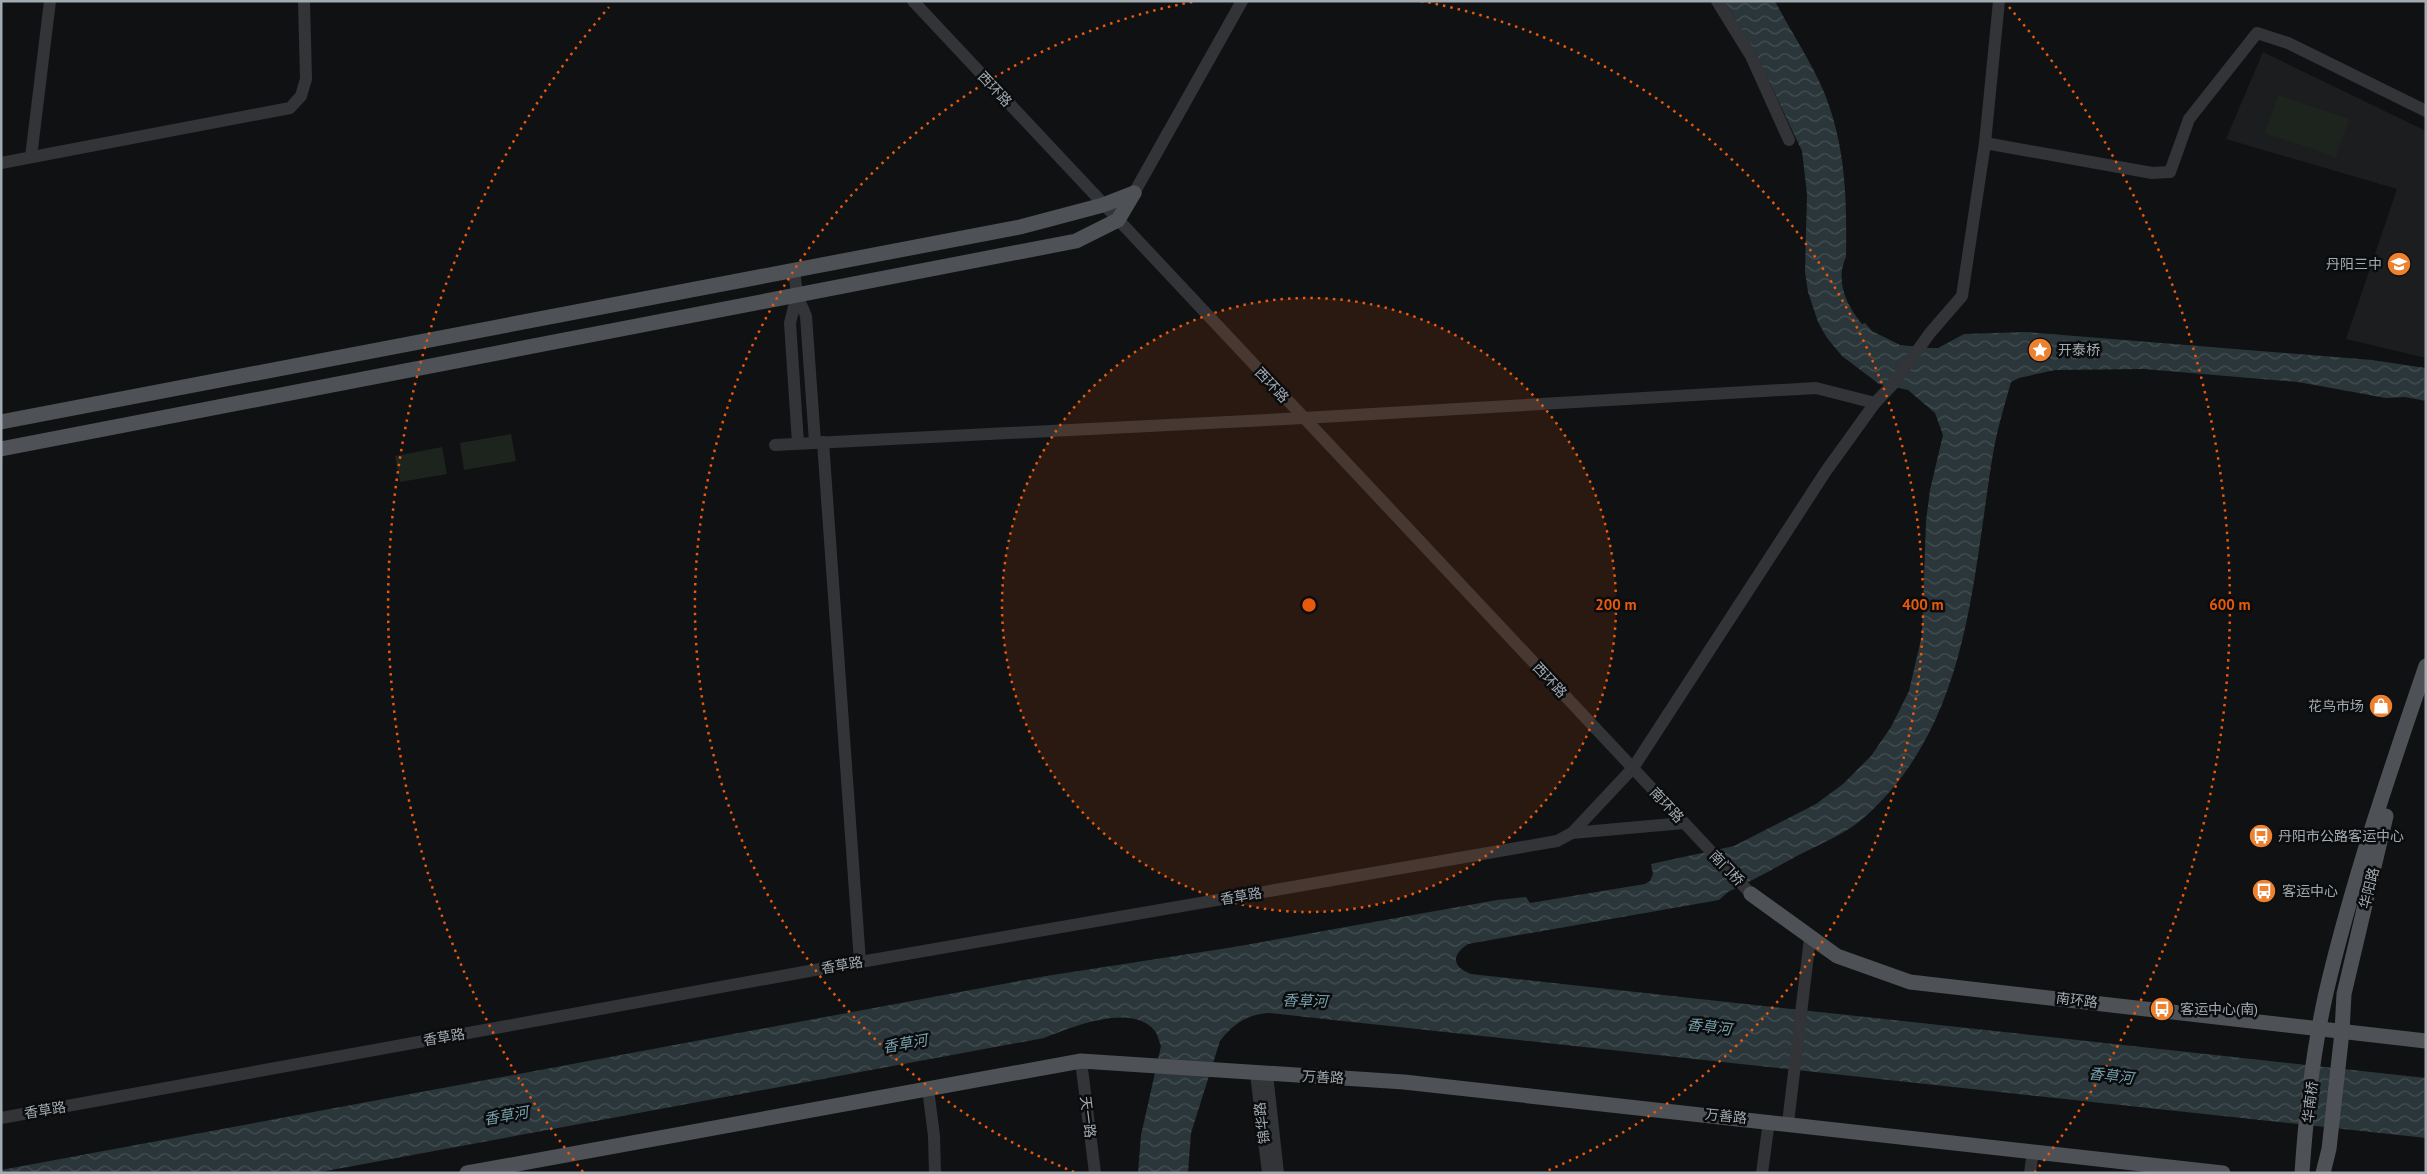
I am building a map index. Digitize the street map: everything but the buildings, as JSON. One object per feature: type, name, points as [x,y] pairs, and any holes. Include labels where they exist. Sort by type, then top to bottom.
[{"type":"main road","points":[[1,422],[1020,227],[1103,204],[1134,193]]},
{"type":"main road","points":[[1,449],[1076,241],[1118,220],[1134,193]]},
{"type":"main road","name":"华南桥","points":[[2302,1173],[2315,1057],[2326,992],[2393,760],[2426,666]]},
{"type":"main road","name":"华阳路","points":[[2338,1060],[2344,994],[2396,778],[2426,689]]},
{"type":"main road","name":"南环路","points":[[1751,894],[1837,956],[1910,982],[2426,1041]]},
{"type":"main road","name":"华南桥","points":[[2323,1173],[2329,1149],[2338,1060]]},
{"type":"main road","name":"万善路","points":[[467,1173],[1081,1061],[1404,1082],[1788,1123],[2222,1173]]},
{"type":"street","points":[[30,157],[50,1]]},
{"type":"street","points":[[1,163],[290,108],[301,96],[306,79],[304,1]]},
{"type":"street","name":"西环路","points":[[912,1],[1633,768]]},
{"type":"street","points":[[1134,193],[1242,1]]},
{"type":"street","points":[[1717,1],[1751,56],[1789,140]]},
{"type":"street","points":[[1572,833],[1633,768],[1826,471],[1875,403],[1962,296],[1985,143],[1999,1]]},
{"type":"street","points":[[1985,143],[2152,172],[2170,172],[2189,119],[2257,34],[2288,43],[2426,111]]},
{"type":"street","points":[[794,270],[797,295],[806,316],[819,442],[860,962]]},
{"type":"street","points":[[797,295],[790,323],[798,443]]},
{"type":"street","points":[[775,444],[1304,418],[1816,388],[1875,403]]},
{"type":"street","name":"南环路","points":[[1633,768],[1702,842]]},
{"type":"street","name":"香草路","points":[[1,1118],[860,962],[1557,841],[1572,833],[1684,822]]},
{"type":"street","name":"南门桥","points":[[1702,842],[1751,894]]},
{"type":"street","points":[[1788,1123],[1810,938]]},
{"type":"street","name":"天一路","points":[[1081,1061],[1095,1173]]},
{"type":"street","name":"锦华路","points":[[1262,1074],[1268,1173]]},
{"type":"street","name":"锦华路","points":[[1262,1074],[1278,1173]]},
{"type":"street","points":[[928,1089],[934,1136],[935,1173]]},
{"type":"street","points":[[1762,1173],[1769,1121]]},
{"type":"street","points":[[2030,1173],[2033,1151]]},
{"type":"shaded area","name":"丹阳三中","points":[[2263,52],[2426,131],[2426,358],[2346,339],[2397,189],[2226,139]]},
{"type":"shaded area","points":[[2278,95],[2349,119],[2336,157],[2265,133]]},
{"type":"shaded area","points":[[511,434],[516,461],[464,470],[460,443]]},
{"type":"shaded area","points":[[442,447],[447,474],[400,482],[395,456]]},
{"type":"water","name":"香草河","points":[[1724,1],[1775,1],[1824,92],[1837,133],[1844,173],[1846,257],[1843,266],[1842,283],[1847,301],[1856,317],[1872,331],[1900,345],[1930,348],[1938,348],[1964,334],[2026,332],[2372,360],[2426,368],[2426,401],[2405,397],[2386,398],[2298,382],[2144,369],[2055,370],[2019,378],[2011,382],[1994,448],[1972,596],[1961,644],[1947,691],[1928,736],[1901,777],[1867,815],[1842,833],[1728,892],[1719,900],[1468,944],[1456,956],[1457,964],[1460,968],[1471,974],[2426,1078],[2426,1138],[1269,1013],[1254,1015],[1242,1021],[1220,1041],[1191,1133],[1188,1173],[1138,1173],[1141,1135],[1161,1046],[1155,1031],[1145,1023],[1132,1018],[1117,1018],[1085,1023],[1044,1038],[315,1173],[1,1173],[1,1170],[1046,976],[1234,947],[1497,900],[1526,897],[1530,903],[1645,884],[1650,881],[1653,874],[1651,864],[1734,846],[1816,804],[1843,784],[1871,756],[1891,727],[1909,691],[1922,635],[1926,521],[1930,490],[1943,435],[1935,413],[1908,390],[1879,384],[1842,356],[1827,338],[1818,322],[1808,292],[1805,272],[1807,194],[1802,151],[1756,54]]},
{"type":"place","name":"丹阳三中","points":[[2399,264]]},
{"type":"place","name":"开泰桥","points":[[2040,350]]},
{"type":"place","name":"花鸟市场","points":[[2381,706]]},
{"type":"place","name":"丹阳市公路客运中心","points":[[2261,836]]},
{"type":"place","name":"客运中心","points":[[2264,891]]},
{"type":"place","name":"客运中心(南)","points":[[2162,1009]]}]
